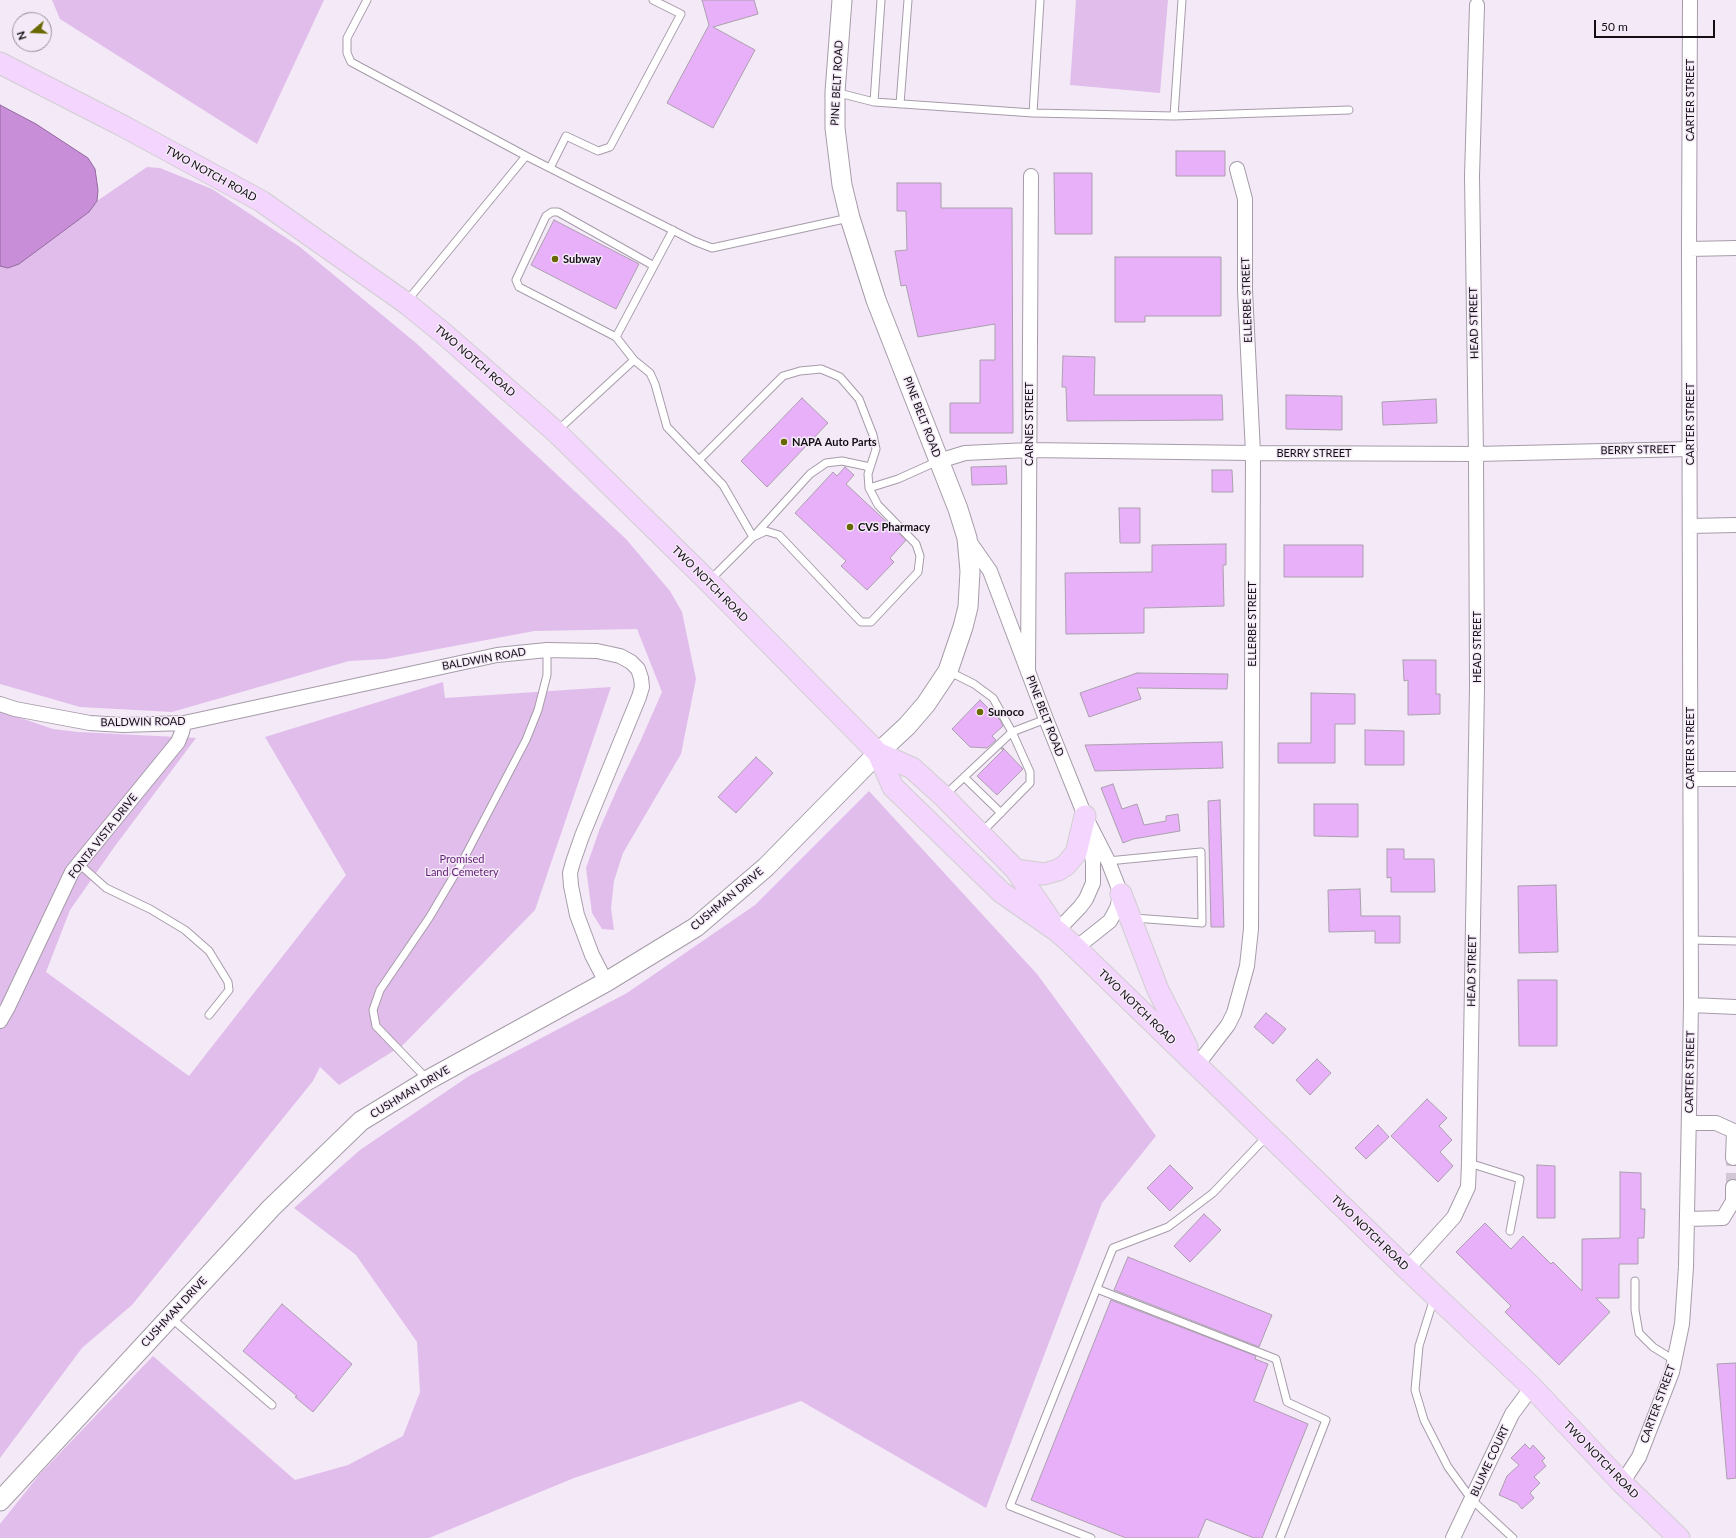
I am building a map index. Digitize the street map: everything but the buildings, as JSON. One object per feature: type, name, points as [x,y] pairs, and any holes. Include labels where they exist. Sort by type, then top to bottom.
[{"type":"main road","name":"TWO NOTCH ROAD","points":[[0,63],[123,126],[261,201],[406,303],[443,333],[556,432],[709,582],[878,753],[893,787],[1001,892],[1057,931],[1076,948],[1407,1269],[1532,1387],[1622,1483],[1679,1538]]},
{"type":"main road","name":"TWO NOTCH ROAD","points":[[878,753],[912,768],[943,796],[1016,870],[1057,931]]},
{"type":"main road","points":[[1016,870],[1044,874],[1058,870],[1066,865],[1076,853],[1085,816]]},
{"type":"main road","points":[[1121,894],[1158,990],[1197,1065]]},
{"type":"street","name":"PINE BELT ROAD","points":[[842,0],[835,92],[835,128],[837,155],[850,218],[879,307],[958,509],[967,538],[990,571],[1046,719],[1085,816],[1108,861],[1121,894]]},
{"type":"street","name":"CARTER STREET","points":[[1622,1483],[1639,1457],[1672,1372],[1682,1324],[1686,1267],[1691,1005],[1689,249],[1690,0]]},
{"type":"street","name":"HEAD STREET","points":[[1407,1269],[1454,1217],[1468,1187],[1477,687],[1476,454],[1472,176],[1477,5]]},
{"type":"street","name":"ELLERBE STREET","points":[[1197,1065],[1228,1025],[1234,1013],[1244,982],[1251,929],[1253,453],[1245,290],[1244,199],[1237,169]]},
{"type":"street","name":"CARNES STREET","points":[[1028,672],[1031,176]]},
{"type":"street","points":[[1689,249],[1736,248]]},
{"type":"street","name":"BERRY STREET","points":[[939,461],[965,453],[1029,450],[1476,454],[1690,449]]},
{"type":"street","points":[[1690,526],[1736,525]]},
{"type":"street","name":"CUSHMAN DRIVE","points":[[0,1501],[271,1208],[361,1121],[428,1080],[606,982],[696,927],[766,867],[878,753],[907,726],[926,704],[948,671],[968,607],[970,571],[967,538]]},
{"type":"street","name":"BALDWIN ROAD","points":[[0,704],[22,710],[90,723],[123,725],[184,723],[476,659],[547,650],[597,651],[620,656],[631,662],[638,669],[642,687],[636,707],[582,836],[572,862],[570,873],[577,915],[592,955],[606,982]]},
{"type":"street","name":"FONTA VISTA DRIVE","points":[[0,1021],[72,872],[178,742],[184,723]]},
{"type":"street","points":[[1691,779],[1736,779]]},
{"type":"street","name":"PINE BELT ROAD","points":[[1057,931],[1086,899],[1092,883],[1092,862],[1085,816]]},
{"type":"street","points":[[1076,948],[1110,921],[1117,908],[1121,894]]},
{"type":"street","points":[[1691,1005],[1736,1007]]},
{"type":"street","points":[[1689,1123],[1716,1123],[1734,1131],[1733,1158]]},
{"type":"street","points":[[1687,1219],[1723,1218],[1733,1201],[1733,1187]]},
{"type":"street","name":"BLUME COURT","points":[[1453,1538],[1512,1414],[1532,1387]]},
{"type":"lane","points":[[367,0],[347,38],[347,53],[351,62],[526,156],[694,241],[712,248],[850,218]]},
{"type":"lane","points":[[550,168],[566,136],[598,151],[610,147],[681,14],[653,0]]},
{"type":"lane","points":[[874,102],[881,0]]},
{"type":"lane","points":[[900,104],[908,0]]},
{"type":"lane","points":[[1033,113],[1040,0]]},
{"type":"lane","points":[[1174,116],[1182,0]]},
{"type":"lane","points":[[835,92],[874,102],[1033,113],[1174,116],[1349,110]]},
{"type":"lane","points":[[406,303],[526,156]]},
{"type":"lane","points":[[654,266],[558,212],[552,212],[546,216],[516,280],[519,287],[616,337],[634,360],[650,373],[655,384],[666,427],[723,485],[753,537]]},
{"type":"lane","points":[[616,337],[673,230]]},
{"type":"lane","points":[[556,432],[634,360]]},
{"type":"lane","points":[[699,460],[783,376],[800,371],[821,369],[840,377],[859,399],[873,435],[876,449],[868,474],[869,488],[878,505],[916,544],[920,556],[918,572],[871,622],[861,622],[779,536],[766,531],[753,537]]},
{"type":"lane","points":[[709,582],[753,537],[810,474],[826,463],[842,461],[870,468]]},
{"type":"lane","points":[[869,488],[898,479],[939,461]]},
{"type":"lane","points":[[428,1080],[376,1026],[373,1010],[380,990],[429,918],[461,864],[526,740],[538,710],[547,675],[547,650]]},
{"type":"lane","points":[[948,671],[974,684],[993,698],[1012,732],[1030,772],[1030,783],[981,834]]},
{"type":"lane","points":[[943,796],[1012,732],[1046,719]]},
{"type":"lane","points":[[964,777],[1001,813]]},
{"type":"lane","points":[[1108,861],[1201,852],[1202,923],[1130,918]]},
{"type":"lane","points":[[78,864],[106,888],[150,909],[185,930],[209,951],[228,982],[229,990],[209,1016]]},
{"type":"lane","points":[[1691,940],[1736,941]]},
{"type":"lane","points":[[1091,1538],[1010,1506],[1113,1248],[1168,1227],[1213,1193],[1268,1135]]},
{"type":"lane","points":[[1469,1163],[1520,1179],[1510,1231]]},
{"type":"lane","points":[[1635,1281],[1635,1310],[1639,1333],[1653,1347],[1674,1360]]},
{"type":"lane","points":[[1097,1289],[1276,1359],[1287,1402],[1326,1420],[1280,1538]]},
{"type":"lane","points":[[1435,1295],[1419,1346],[1415,1390],[1424,1420],[1448,1467],[1472,1500],[1513,1538]]},
{"type":"lane","points":[[170,1317],[272,1405]]},
{"type":"green space","points":[[52,0],[324,0],[257,144],[60,19]]},
{"type":"green space","points":[[1076,0],[1168,0],[1160,93],[1070,85]]},
{"type":"green space","points":[[147,167],[160,168],[212,189],[300,247],[416,343],[626,539],[670,591],[682,612],[696,679],[681,754],[623,853],[614,881],[611,908],[614,930],[602,929],[592,913],[586,868],[600,828],[662,692],[637,629],[534,631],[385,659],[349,661],[172,712],[80,707],[0,684],[0,266],[8,268],[19,264],[89,212],[97,201]]},
{"type":"green space","name":"Promised Land Cemetery","points":[[443,682],[445,698],[611,687],[535,910],[403,1045],[339,1085],[320,1067],[313,1081],[132,1305],[82,1348],[0,1458],[0,711],[53,729],[78,732],[196,738],[115,846],[70,910],[46,972],[189,1076],[346,875],[265,737]]},
{"type":"green space","points":[[869,791],[1037,974],[1156,1136],[1102,1203],[986,1508],[801,1401],[574,1478],[429,1538],[0,1538],[0,1524],[39,1475],[153,1356],[295,1480],[348,1465],[403,1436],[420,1392],[417,1342],[356,1255],[294,1208],[360,1150],[469,1076],[627,993],[755,905]]},
{"type":"shaded area","points":[[0,105],[36,124],[88,158],[95,169],[98,190],[97,201],[89,212],[19,264],[8,268],[0,266]]},
{"type":"tunnel","points":[[1733,1158],[1733,1187]]},
{"type":"place","name":"Subway","points":[[555,259]]},
{"type":"place","name":"NAPA Auto Parts","points":[[784,442]]},
{"type":"place","name":"CVS Pharmacy","points":[[850,527]]},
{"type":"place","name":"Sunoco","points":[[980,712]]}]
